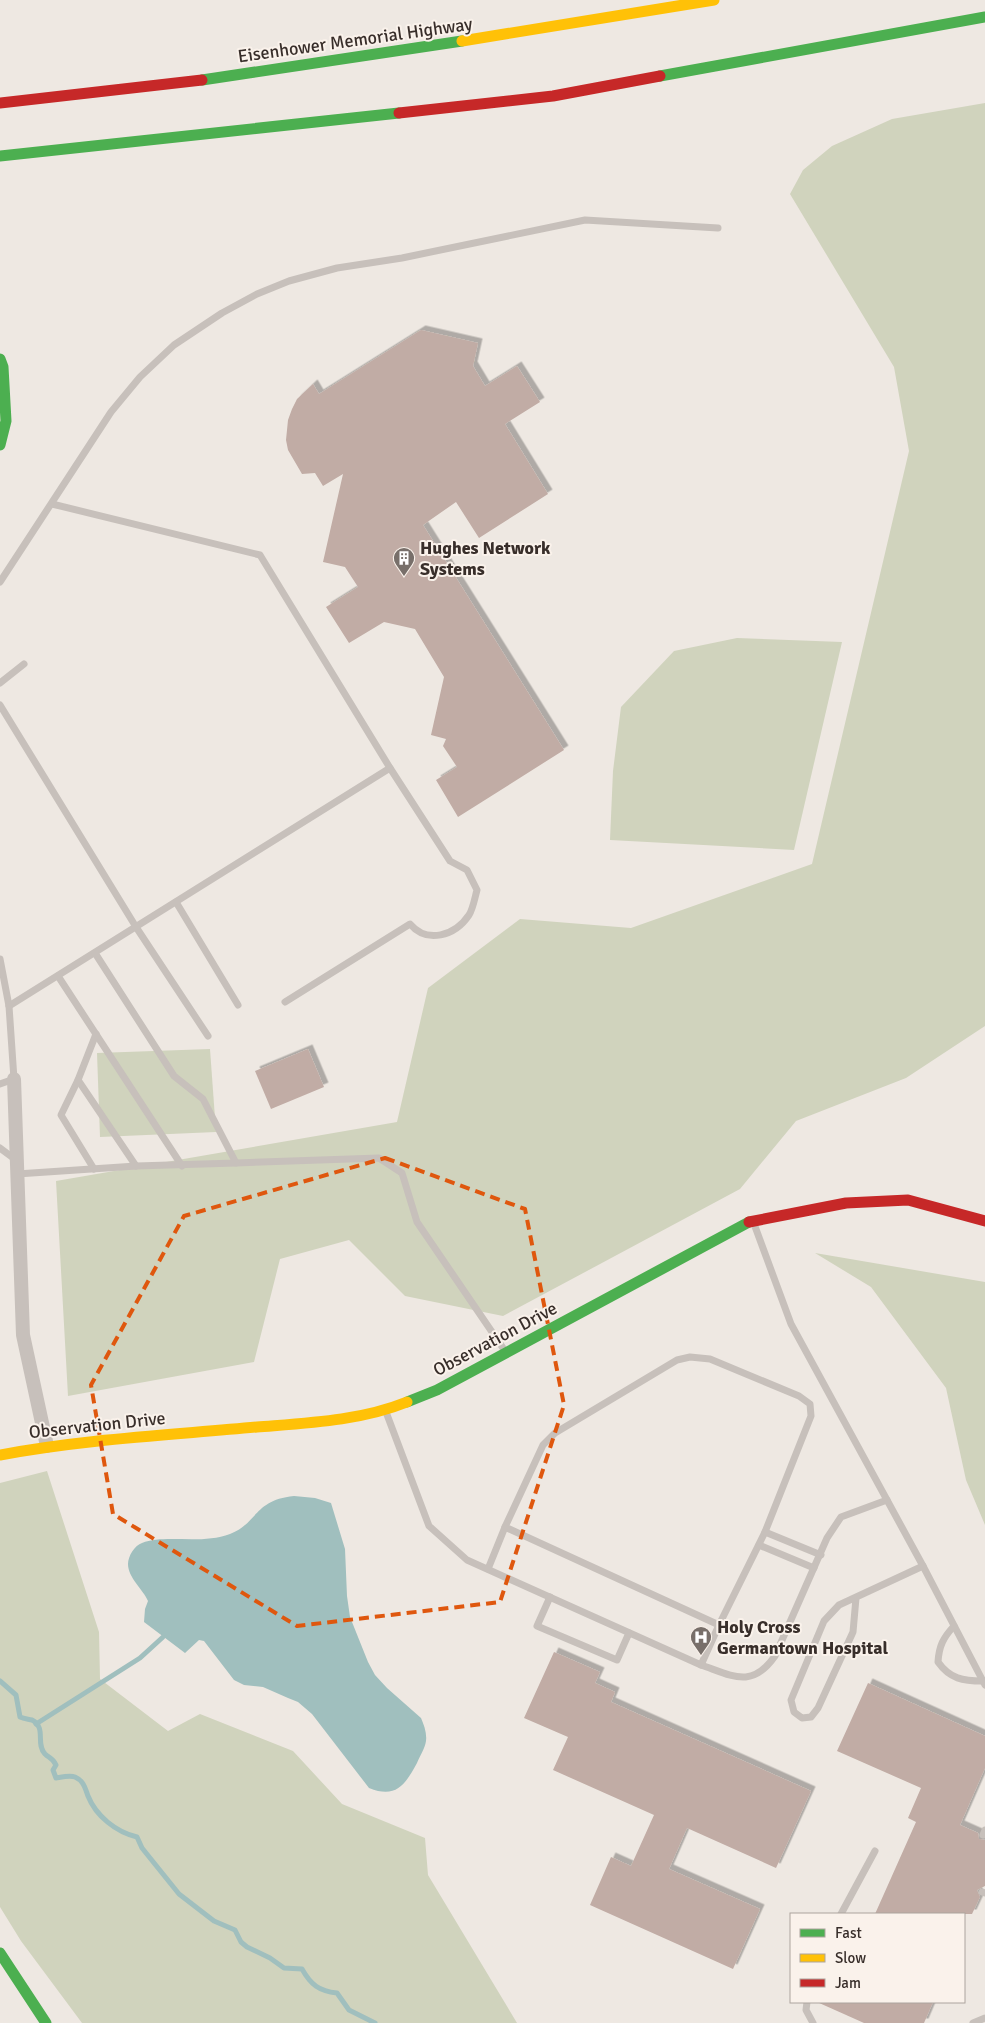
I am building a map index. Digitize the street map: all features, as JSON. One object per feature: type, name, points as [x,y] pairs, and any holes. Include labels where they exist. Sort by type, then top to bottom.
[{"type":"main road","name":"Eisenhower Memorial Highway","points":[[0,103],[156,87],[539,30],[714,0]]},
{"type":"main road","points":[[0,156],[553,96],[985,17]]},
{"type":"main road","points":[[0,359],[3,367],[6,421],[0,445]]},
{"type":"main road","name":"Observation Drive","points":[[0,1455],[47,1446],[326,1421],[386,1411],[437,1390],[753,1220],[846,1203],[908,1200],[985,1221]]},
{"type":"main road","points":[[0,1953],[46,2023]]},
{"type":"street","points":[[14,1080],[23,1334],[47,1446]]},
{"type":"lane","points":[[0,582],[111,412],[140,378],[174,345],[222,313],[257,294],[289,282],[337,268],[402,258],[585,220],[718,228]]},
{"type":"lane","points":[[52,504],[260,555],[390,768],[450,861],[467,870],[477,890],[469,915],[444,936],[430,936],[416,931],[410,924],[286,1002]]},
{"type":"lane","points":[[0,682],[24,664]]},
{"type":"lane","points":[[0,705],[136,927],[208,1036]]},
{"type":"lane","points":[[9,1006],[390,768]]},
{"type":"lane","points":[[176,902],[238,1005]]},
{"type":"lane","points":[[95,952],[174,1076],[202,1099],[236,1163]]},
{"type":"lane","points":[[0,959],[9,1006],[14,1080],[0,1084]]},
{"type":"lane","points":[[58,976],[182,1166]]},
{"type":"lane","points":[[94,1169],[62,1115],[96,1034]]},
{"type":"lane","points":[[78,1080],[136,1166]]},
{"type":"lane","points":[[0,1148],[17,1168],[94,1169],[379,1158],[402,1173],[417,1222],[506,1353]]},
{"type":"lane","points":[[753,1220],[791,1324],[923,1566],[984,1683]]},
{"type":"lane","points":[[488,1569],[543,1445],[555,1433],[677,1360],[690,1357],[710,1359],[799,1396],[810,1404],[811,1416],[765,1532],[700,1665]]},
{"type":"lane","points":[[386,1411],[429,1526],[468,1560],[700,1665],[731,1676],[750,1677],[765,1670],[775,1656],[827,1538],[841,1517],[887,1500]]},
{"type":"lane","points":[[505,1527],[719,1625]]},
{"type":"lane","points":[[765,1532],[820,1555]]},
{"type":"lane","points":[[758,1545],[814,1568]]},
{"type":"lane","points":[[856,1598],[853,1632],[818,1708],[811,1717],[802,1718],[794,1712],[791,1700],[824,1621],[839,1605],[923,1566]]},
{"type":"lane","points":[[550,1597],[538,1626],[617,1660],[629,1633]]},
{"type":"lane","points":[[954,1626],[939,1647],[938,1662],[952,1677],[963,1681],[984,1683]]},
{"type":"lane","points":[[842,1913],[874,1851]]},
{"type":"lane","points":[[806,2003],[806,2010],[813,2023]]},
{"type":"lane","points":[[973,2023],[985,2018]]},
{"type":"highlighted area","points":[[385,1158],[525,1209],[564,1405],[500,1602],[297,1626],[113,1514],[91,1385],[184,1216]]},
{"type":"green space","points":[[985,103],[985,1026],[906,1078],[796,1121],[740,1189],[503,1316],[405,1296],[349,1240],[280,1259],[254,1362],[68,1396],[56,1181],[397,1122],[428,988],[520,919],[631,928],[812,864],[909,451],[894,367],[790,194],[803,170],[832,146],[892,119]]},
{"type":"green space","points":[[737,638],[842,642],[794,850],[610,840],[613,771],[621,707],[674,651]]},
{"type":"green space","points":[[210,1049],[216,1132],[100,1137],[97,1053]]},
{"type":"green space","points":[[815,1253],[985,1282],[985,1525],[966,1480],[946,1388],[871,1287]]},
{"type":"green space","points":[[47,1471],[99,1632],[100,1679],[168,1731],[200,1714],[293,1751],[342,1804],[425,1838],[428,1875],[517,2023],[82,2023],[21,1941],[0,1907],[0,1483]]},
{"type":"water","points":[[294,1496],[315,1498],[331,1503],[345,1549],[350,1617],[368,1662],[375,1675],[421,1718],[424,1726],[426,1741],[424,1749],[408,1778],[399,1788],[393,1791],[378,1791],[369,1788],[312,1714],[298,1702],[263,1687],[244,1685],[234,1680],[204,1641],[199,1640],[185,1653],[144,1622],[148,1601],[130,1574],[128,1564],[134,1548],[151,1540],[207,1539],[230,1534],[246,1524],[271,1502]]},
{"type":"building","name":"Hughes Network Systems","points":[[421,330],[478,343],[473,366],[485,386],[517,366],[540,402],[505,424],[548,494],[479,538],[456,502],[423,525],[564,750],[458,817],[436,780],[457,767],[443,746],[446,739],[431,735],[444,677],[415,629],[384,622],[349,643],[326,607],[358,587],[345,567],[323,562],[343,474],[323,486],[315,473],[302,474],[288,450],[286,440],[288,420],[292,409],[297,399],[313,384],[319,394]]},
{"type":"building","points":[[308,1049],[324,1087],[271,1109],[255,1071]]},
{"type":"building","points":[[554,1652],[600,1672],[595,1683],[615,1692],[611,1702],[811,1791],[776,1868],[687,1828],[669,1869],[760,1909],[733,1969],[590,1905],[611,1857],[631,1866],[654,1815],[553,1770],[568,1737],[524,1718]]},
{"type":"building","points":[[868,1683],[985,1736],[985,1768],[960,1825],[978,1833],[979,1839],[985,1840],[985,1886],[977,1890],[980,1897],[972,1914],[875,1913],[916,1822],[908,1818],[921,1788],[837,1751]]},
{"type":"building","points":[[819,2003],[933,2003],[924,2023],[864,2023]]},
{"type":"waterway","points":[[36,1724],[140,1658],[163,1637]]},
{"type":"waterway","points":[[0,1681],[16,1695],[20,1717],[32,1720],[39,1727],[42,1750],[54,1761],[56,1765],[53,1770],[56,1778],[71,1776],[80,1781],[101,1816],[114,1827],[137,1837],[142,1848],[179,1894],[214,1921],[235,1930],[241,1942],[247,1947],[270,1958],[284,1968],[302,1969],[320,1989],[337,1993],[349,2010],[375,2023]]},
{"type":"traffic: fast","points":[[660,76],[985,17]]},
{"type":"traffic: fast","points":[[202,80],[462,41]]},
{"type":"traffic: fast","points":[[0,156],[399,113]]},
{"type":"traffic: fast","points":[[0,359],[3,367],[6,421],[0,445]]},
{"type":"traffic: fast","points":[[407,1402],[437,1390],[749,1222]]},
{"type":"traffic: fast","points":[[0,1953],[46,2023]]},
{"type":"traffic: slow","points":[[462,41],[714,0]]},
{"type":"traffic: slow","points":[[0,1455],[96,1441],[333,1420],[371,1413],[407,1402]]},
{"type":"traffic: jam","points":[[399,113],[553,96],[660,76]]},
{"type":"traffic: jam","points":[[0,103],[202,80]]},
{"type":"traffic: jam","points":[[749,1222],[846,1203],[908,1200],[985,1221]]},
{"type":"place","name":"Hughes Network Systems","points":[[404,577]]},
{"type":"place","name":"Holy Cross Germantown Hospital","points":[[701,1656]]}]
